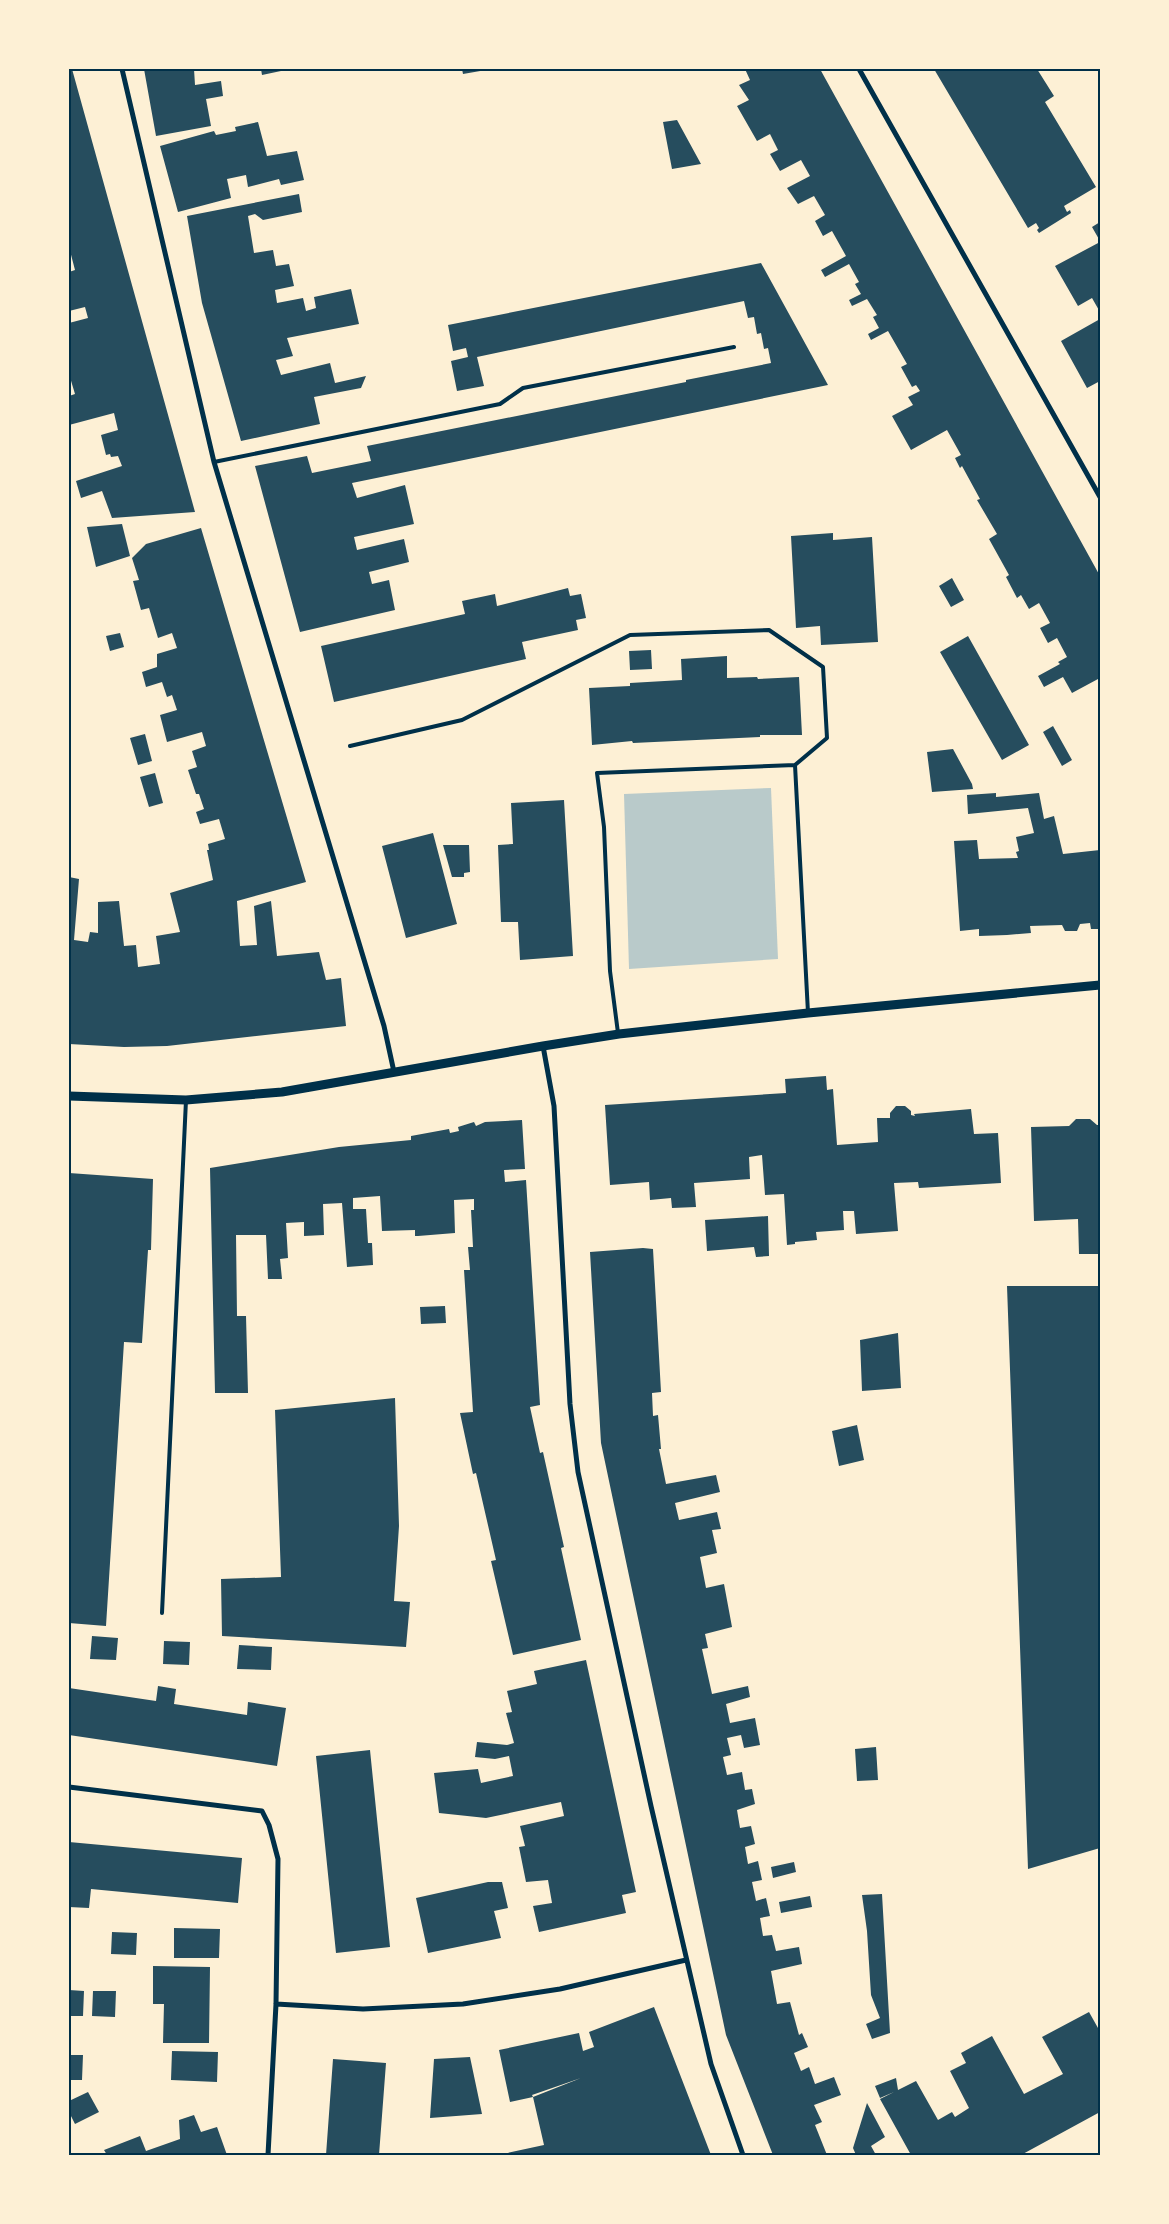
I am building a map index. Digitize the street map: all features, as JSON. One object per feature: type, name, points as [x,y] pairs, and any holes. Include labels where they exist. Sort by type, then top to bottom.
[{"type":"street","points":[[122,69],[214,462],[384,1026],[394,1072]]},
{"type":"street","points":[[859,69],[1100,498]]},
{"type":"street","points":[[69,1096],[186,1100],[282,1092],[618,1034],[808,1013],[1099,987]]},
{"type":"street","points":[[544,1046],[554,1106],[570,1404],[578,1472],[686,1960],[711,2064],[743,2155]]},
{"type":"street","points":[[69,1787],[262,1811],[269,1825],[278,1859],[276,2004],[268,2155]]},
{"type":"street","points":[[276,2004],[363,2009],[462,2004],[560,1989],[686,1960]]},
{"type":"lane","points":[[214,462],[500,404],[523,388],[734,347]]},
{"type":"lane","points":[[350,746],[462,720],[630,635],[769,630],[823,667],[826,738],[795,765],[597,773],[604,827],[610,971],[618,1034]]},
{"type":"lane","points":[[795,765],[808,1013]]},
{"type":"lane","points":[[162,1613],[186,1100]]},
{"type":"shaded area","points":[[771,788],[778,959],[629,969],[624,794]]},
{"type":"building","points":[[69,69],[72,69],[195,512],[112,518],[102,491],[81,498],[76,481],[122,466],[118,456],[111,457],[110,454],[106,455],[101,435],[118,430],[114,413],[69,425],[69,396],[75,394],[69,374],[69,323],[88,318],[85,307],[69,311],[69,272],[75,270],[69,247]]},
{"type":"building","points":[[144,69],[194,69],[195,85],[221,81],[223,96],[206,99],[211,126],[156,136]]},
{"type":"building","points":[[261,69],[280,69],[281,71],[262,75]]},
{"type":"building","points":[[462,69],[486,69],[486,70],[463,74]]},
{"type":"building","points":[[745,69],[820,69],[1100,576],[1100,684],[1098,679],[1072,693],[1063,677],[1044,687],[1038,676],[1060,664],[1058,662],[1067,657],[1057,638],[1048,643],[1040,628],[1050,623],[1039,603],[1029,609],[1021,595],[1017,598],[1006,577],[1009,575],[989,539],[997,534],[977,500],[980,499],[962,466],[960,468],[955,458],[961,455],[947,430],[911,450],[892,416],[913,405],[908,397],[920,391],[916,385],[912,387],[901,367],[907,364],[888,331],[871,340],[868,334],[879,328],[873,317],[877,315],[867,299],[852,306],[849,300],[861,294],[855,284],[859,282],[849,264],[825,277],[821,270],[846,256],[832,231],[823,236],[815,221],[825,215],[814,196],[798,204],[787,188],[810,176],[801,160],[780,171],[770,154],[778,150],[770,134],[757,141],[737,106],[749,100],[739,85],[750,80]]},
{"type":"building","points":[[934,69],[1037,69],[1054,96],[1045,102],[1096,187],[1064,206],[1067,212],[1070,210],[1071,213],[1039,233],[1036,223],[1028,228]]},
{"type":"building","points":[[677,120],[701,164],[672,169],[663,122]]},
{"type":"building","points":[[258,122],[267,156],[297,151],[304,180],[281,185],[279,179],[248,187],[246,175],[227,179],[231,198],[178,212],[160,146],[214,131],[216,135],[236,131],[235,127]]},
{"type":"building","points":[[299,194],[302,212],[263,220],[255,214],[248,216],[254,253],[273,250],[276,266],[289,264],[294,286],[275,290],[277,303],[303,298],[306,311],[316,308],[314,297],[351,289],[359,324],[287,338],[293,356],[276,360],[281,375],[330,363],[335,383],[366,376],[361,388],[314,397],[320,424],[241,441],[202,303],[187,216]]},
{"type":"building","points":[[1100,222],[1100,241],[1092,227]]},
{"type":"building","points":[[1100,242],[1100,312],[1092,298],[1078,306],[1055,266]]},
{"type":"building","points":[[761,263],[828,385],[352,483],[357,498],[405,485],[414,524],[354,537],[357,550],[404,539],[409,562],[369,572],[372,584],[389,580],[395,610],[300,632],[255,466],[307,456],[312,473],[371,461],[367,446],[686,382],[686,380],[771,363],[768,348],[764,349],[761,333],[757,334],[754,317],[748,318],[744,301],[477,357],[484,386],[457,391],[451,361],[468,357],[466,348],[453,351],[448,325]]},
{"type":"building","points":[[1100,319],[1100,381],[1087,388],[1061,341]]},
{"type":"building","points":[[122,524],[130,556],[96,567],[87,527]]},
{"type":"building","points":[[201,528],[306,882],[237,901],[240,946],[257,945],[254,906],[271,901],[277,956],[319,952],[326,980],[341,978],[346,1026],[167,1046],[124,1047],[69,1044],[69,877],[79,879],[74,940],[88,942],[90,932],[98,933],[98,902],[119,901],[124,946],[136,945],[138,967],[160,964],[156,936],[180,932],[170,893],[213,880],[207,850],[209,850],[208,844],[225,839],[219,819],[200,824],[196,812],[204,809],[199,794],[196,794],[188,770],[197,767],[192,751],[206,746],[202,732],[167,742],[160,715],[177,710],[172,695],[167,697],[162,682],[146,687],[142,672],[157,667],[157,654],[177,648],[172,633],[158,638],[149,608],[141,610],[133,581],[139,580],[132,558],[146,544]]},
{"type":"building","points":[[833,533],[833,540],[872,537],[878,642],[821,645],[820,626],[796,628],[791,536]]},
{"type":"building","points":[[952,578],[964,600],[951,607],[939,586]]},
{"type":"building","points":[[568,588],[570,596],[581,594],[586,618],[576,620],[578,630],[522,642],[526,659],[334,702],[321,646],[465,614],[462,601],[495,594],[497,606]]},
{"type":"building","points":[[120,633],[124,647],[110,651],[106,636]]},
{"type":"building","points":[[968,636],[1029,745],[1002,760],[940,652]]},
{"type":"building","points":[[651,650],[652,669],[630,670],[629,651]]},
{"type":"building","points":[[727,656],[727,678],[799,677],[802,735],[760,735],[760,737],[633,743],[632,741],[592,745],[589,688],[630,686],[630,683],[682,680],[681,659]]},
{"type":"building","points":[[1053,726],[1072,760],[1062,766],[1043,732]]},
{"type":"building","points":[[145,734],[152,761],[138,765],[130,738]]},
{"type":"building","points":[[953,749],[973,789],[932,792],[927,752]]},
{"type":"building","points":[[155,773],[163,803],[149,807],[140,777]]},
{"type":"building","points":[[996,793],[996,797],[1039,793],[1044,819],[1054,816],[1063,854],[1100,850],[1100,929],[1091,929],[1090,923],[1080,924],[1077,931],[1065,931],[1062,925],[1030,926],[1031,933],[1007,935],[979,936],[979,929],[960,931],[954,841],[977,840],[979,859],[1018,858],[1016,852],[1019,851],[1016,837],[1034,833],[1028,808],[968,814],[967,795]]},
{"type":"building","points":[[564,800],[573,956],[520,960],[518,922],[501,922],[498,845],[513,844],[511,803]]},
{"type":"building","points":[[433,833],[457,924],[406,938],[382,846]]},
{"type":"building","points":[[443,845],[469,845],[470,872],[464,873],[464,877],[452,877]]},
{"type":"building","points":[[826,1076],[827,1090],[833,1089],[837,1145],[878,1142],[877,1118],[890,1118],[890,1113],[896,1106],[905,1106],[911,1111],[911,1115],[915,1116],[914,1114],[971,1109],[974,1134],[998,1133],[1001,1183],[919,1188],[918,1182],[894,1183],[898,1231],[856,1234],[854,1211],[843,1211],[844,1230],[816,1232],[817,1240],[795,1242],[795,1244],[787,1245],[784,1194],[765,1195],[762,1155],[749,1157],[750,1179],[694,1183],[696,1207],[672,1208],[671,1198],[650,1200],[649,1182],[610,1185],[605,1105],[786,1093],[785,1079]]},
{"type":"building","points":[[1076,1119],[1090,1119],[1097,1125],[1100,1125],[1100,1254],[1079,1254],[1078,1219],[1034,1221],[1031,1127],[1069,1126]]},
{"type":"building","points":[[522,1120],[525,1169],[504,1170],[505,1182],[526,1180],[540,1405],[530,1407],[540,1453],[543,1452],[564,1547],[561,1548],[581,1640],[513,1655],[491,1561],[496,1560],[476,1473],[473,1474],[460,1413],[473,1412],[464,1270],[470,1270],[468,1247],[473,1247],[471,1210],[474,1210],[474,1199],[454,1200],[455,1233],[415,1236],[415,1230],[382,1231],[380,1196],[353,1198],[353,1209],[366,1209],[368,1243],[372,1243],[373,1265],[347,1267],[342,1203],[323,1204],[324,1235],[304,1236],[304,1222],[286,1223],[288,1258],[280,1259],[282,1279],[268,1279],[266,1235],[236,1235],[237,1316],[246,1316],[248,1393],[215,1393],[210,1168],[339,1147],[411,1140],[411,1136],[449,1129],[450,1133],[459,1131],[458,1127],[474,1122],[476,1126],[485,1122]]},
{"type":"building","points":[[69,1173],[153,1179],[151,1250],[148,1250],[142,1343],[124,1342],[106,1626],[69,1623]]},
{"type":"building","points":[[768,1216],[769,1256],[756,1257],[754,1247],[707,1251],[705,1220]]},
{"type":"building","points":[[653,1249],[661,1392],[652,1393],[653,1416],[658,1415],[661,1449],[659,1449],[666,1484],[716,1475],[720,1492],[675,1503],[679,1520],[717,1512],[721,1529],[712,1530],[717,1553],[700,1557],[706,1588],[724,1584],[732,1627],[705,1634],[708,1648],[702,1649],[712,1694],[748,1686],[750,1697],[726,1704],[730,1723],[755,1718],[760,1745],[744,1748],[741,1735],[727,1738],[731,1755],[723,1757],[727,1775],[742,1772],[745,1790],[752,1789],[755,1804],[737,1810],[740,1828],[751,1826],[755,1844],[745,1847],[748,1864],[758,1861],[762,1880],[752,1882],[756,1901],[766,1898],[770,1916],[760,1918],[763,1936],[772,1935],[776,1951],[799,1947],[802,1964],[771,1971],[777,2004],[790,2002],[799,2035],[802,2033],[808,2047],[794,2053],[801,2071],[809,2067],[815,2084],[834,2077],[841,2095],[814,2105],[822,2122],[815,2125],[827,2155],[773,2155],[726,2035],[601,1443],[590,1252]]},
{"type":"building","points":[[1007,1286],[1100,1286],[1100,1848],[1028,1869]]},
{"type":"building","points":[[445,1306],[446,1323],[421,1324],[420,1307]]},
{"type":"building","points":[[898,1333],[901,1388],[862,1391],[860,1340]]},
{"type":"building","points":[[395,1398],[399,1526],[394,1601],[410,1602],[406,1647],[222,1636],[221,1579],[281,1577],[275,1410]]},
{"type":"building","points":[[857,1425],[864,1460],[839,1466],[832,1431]]},
{"type":"building","points":[[92,1636],[118,1638],[116,1660],[90,1659]]},
{"type":"building","points":[[164,1641],[190,1642],[189,1665],[163,1664]]},
{"type":"building","points":[[239,1645],[272,1647],[271,1670],[237,1669]]},
{"type":"building","points":[[586,1660],[636,1892],[622,1895],[626,1913],[539,1932],[533,1906],[552,1903],[548,1880],[526,1882],[519,1847],[525,1846],[520,1826],[564,1816],[561,1802],[486,1818],[439,1813],[434,1773],[478,1769],[481,1783],[513,1776],[509,1756],[495,1759],[475,1757],[477,1742],[507,1745],[514,1743],[506,1713],[512,1712],[507,1691],[537,1684],[534,1671]]},
{"type":"building","points":[[158,1686],[176,1689],[174,1704],[247,1715],[248,1702],[286,1708],[277,1766],[69,1735],[69,1688],[156,1701]]},
{"type":"building","points":[[876,1747],[878,1780],[857,1781],[855,1749]]},
{"type":"building","points":[[370,1750],[390,1947],[336,1953],[316,1756]]},
{"type":"building","points":[[69,1842],[242,1858],[238,1903],[91,1889],[89,1908],[69,1907]]},
{"type":"building","points":[[794,1862],[796,1872],[773,1878],[771,1867]]},
{"type":"building","points":[[488,1882],[502,1882],[508,1908],[494,1911],[501,1938],[428,1953],[416,1898]]},
{"type":"building","points":[[882,1894],[890,2033],[872,2039],[866,2024],[880,2018],[871,1995],[867,1931],[862,1895]]},
{"type":"building","points":[[810,1896],[812,1907],[781,1913],[779,1902]]},
{"type":"building","points":[[174,1928],[220,1929],[219,1958],[174,1958]]},
{"type":"building","points":[[112,1932],[137,1933],[136,1955],[111,1954]]},
{"type":"building","points":[[153,1966],[210,1967],[209,2043],[163,2043],[164,2004],[153,2004]]},
{"type":"building","points":[[69,1990],[84,1991],[83,2016],[69,2016]]},
{"type":"building","points":[[93,1991],[116,1991],[115,2017],[92,2016]]},
{"type":"building","points":[[654,2007],[711,2155],[498,2155],[544,2145],[533,2097],[510,2102],[499,2050],[579,2033],[583,2051],[594,2047],[589,2032]],"holes":[[[581,2078],[533,2097],[532,2095]]]},
{"type":"building","points":[[1089,2012],[1098,2028],[1100,2027],[1100,2112],[1021,2155],[911,2155],[880,2099],[894,2092],[880,2098],[875,2086],[896,2078],[898,2090],[916,2081],[938,2120],[952,2112],[955,2117],[969,2108],[950,2071],[966,2063],[961,2053],[992,2036],[1024,2094],[1063,2074],[1042,2037]]},
{"type":"building","points":[[172,2051],[218,2052],[217,2082],[171,2080]]},
{"type":"building","points":[[69,2055],[83,2055],[82,2080],[69,2080]]},
{"type":"building","points":[[470,2057],[482,2114],[430,2118],[434,2059]]},
{"type":"building","points":[[333,2059],[386,2063],[379,2155],[326,2155]]},
{"type":"building","points":[[88,2092],[99,2112],[75,2124],[69,2112],[69,2101]]},
{"type":"building","points":[[867,2103],[885,2137],[871,2146],[876,2155],[856,2155],[853,2148]]},
{"type":"building","points":[[194,2115],[201,2132],[217,2127],[227,2155],[107,2155],[104,2150],[140,2136],[146,2151],[180,2139],[179,2120]]}]
